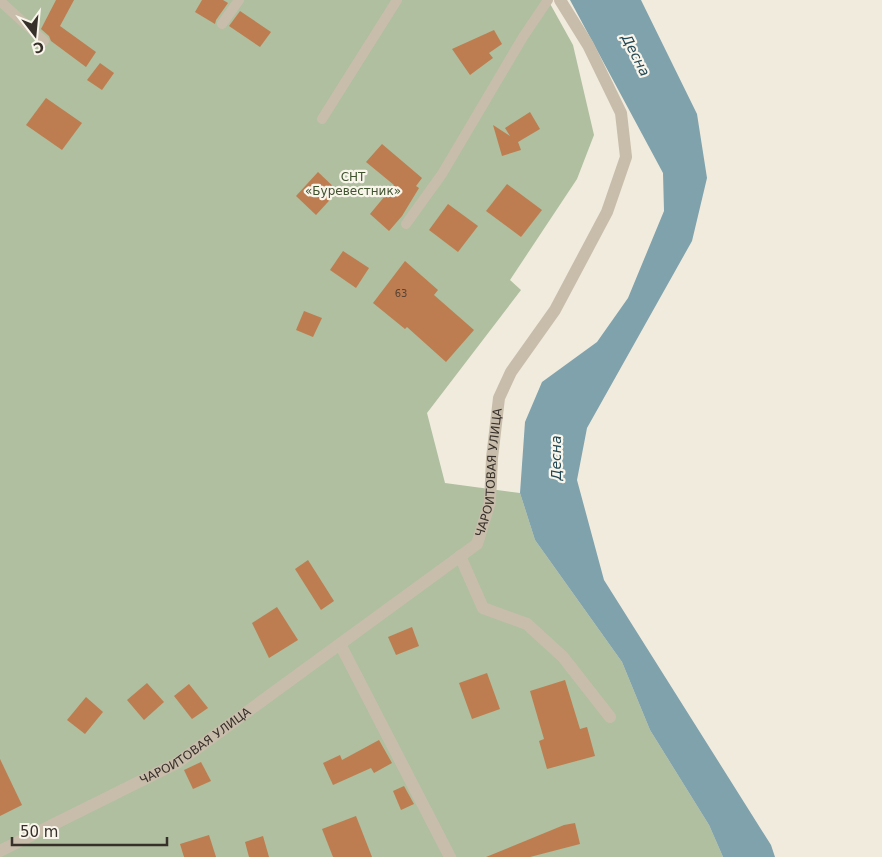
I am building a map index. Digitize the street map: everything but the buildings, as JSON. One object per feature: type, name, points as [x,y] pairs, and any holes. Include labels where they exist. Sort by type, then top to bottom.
[{"type":"street","name":"ЧАРОИТОВАЯ УЛИЦА","points":[[0,850],[177,763],[477,544],[490,502],[498,398],[511,372],[555,310],[607,212],[626,157],[621,113],[588,45],[560,0]]},
{"type":"street","points":[[460,556],[483,608],[527,624],[563,657],[610,718]]},
{"type":"street","points":[[340,644],[450,857]]},
{"type":"lane","points":[[222,24],[239,0]]},
{"type":"lane","points":[[322,119],[397,0]]},
{"type":"lane","points":[[406,224],[442,174],[523,37],[548,0]]},
{"type":"lane","points":[[0,1],[44,42]]},
{"type":"green space","name":"СНТ «Буревестник»","points":[[0,0],[548,0],[573,45],[594,135],[577,179],[510,280],[521,290],[427,413],[445,483],[520,493],[535,540],[622,662],[650,730],[709,825],[723,857],[0,857]]},
{"type":"water","name":"Десна","points":[[570,0],[641,0],[697,114],[707,178],[692,241],[587,428],[577,480],[604,580],[771,845],[775,857],[723,857],[709,825],[650,730],[622,662],[535,540],[520,493],[525,422],[542,382],[597,342],[628,298],[664,211],[663,173]]}]
